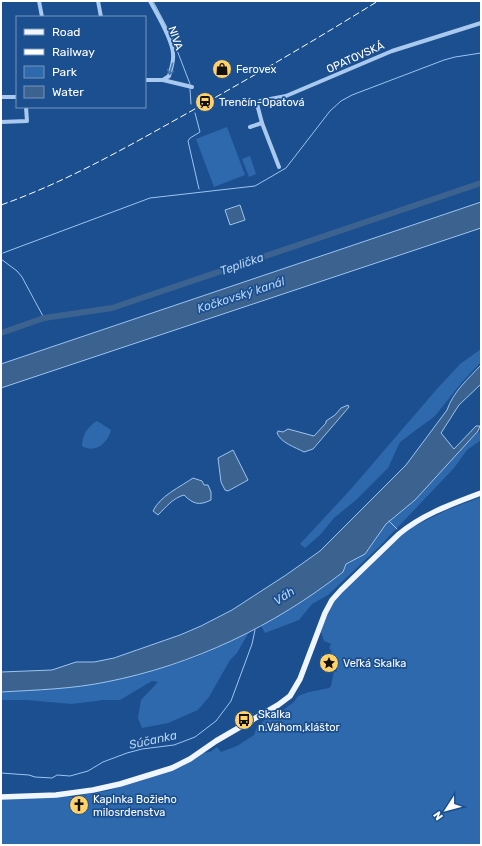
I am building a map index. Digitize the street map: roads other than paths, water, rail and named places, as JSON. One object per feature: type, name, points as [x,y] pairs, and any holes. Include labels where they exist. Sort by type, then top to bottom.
[{"type":"main road","points":[[1,796],[34,796],[84,792],[120,784],[172,768],[190,759],[220,738],[278,705],[290,696],[295,689],[309,659],[324,614],[332,600],[341,590],[409,526],[445,507],[481,494]]},
{"type":"street","points":[[39,1],[42,16]]},
{"type":"street","points":[[98,1],[101,16]]},
{"type":"street","name":"NIVA","points":[[150,1],[174,54],[169,76],[163,80]]},
{"type":"street","name":"OPATOVSKÁ","points":[[279,167],[262,123],[257,104],[260,101],[286,96],[392,51],[481,23]]},
{"type":"street","points":[[146,80],[163,80],[192,87]]},
{"type":"street","points":[[1,96],[16,97]]},
{"type":"street","points":[[1,122],[27,121],[26,108]]},
{"type":"street","points":[[250,127],[262,123]]},
{"type":"water","name":"Kočkovský kanál","points":[[481,202],[481,228],[1,388],[1,364]]},
{"type":"water","points":[[240,205],[245,220],[230,225],[225,210]]},
{"type":"water","name":"Váh","points":[[481,365],[481,384],[459,405],[441,433],[454,449],[476,426],[480,426],[478,431],[415,500],[386,524],[365,554],[346,564],[343,572],[317,592],[261,626],[231,641],[170,665],[138,675],[106,682],[54,689],[1,692],[1,672],[52,670],[76,662],[94,662],[114,658],[201,626],[232,610],[286,575],[320,551],[406,465],[447,410],[453,397]]},
{"type":"water","points":[[348,405],[349,407],[313,449],[304,452],[285,442],[277,433],[278,431],[283,432],[288,429],[314,436],[326,423],[326,421],[335,415],[341,408]]},
{"type":"water","points":[[233,450],[248,480],[228,491],[225,490],[221,482],[218,458]]},
{"type":"water","points":[[193,478],[202,481],[204,485],[208,485],[211,492],[211,500],[203,503],[196,503],[184,495],[173,501],[158,515],[153,511],[165,496]]},
{"type":"waterway","points":[[153,1],[172,37],[190,84]]},
{"type":"waterway","points":[[3,253],[150,198],[255,186],[286,168],[330,111],[341,101],[352,95],[444,60],[481,53]]},
{"type":"waterway","points":[[190,89],[191,104]]},
{"type":"waterway","points":[[195,113],[200,132],[188,141],[199,189]]},
{"type":"waterway","name":"Teplička","points":[[1,333],[44,318],[112,308],[481,183]]},
{"type":"waterway","points":[[1,259],[17,271],[22,277],[44,318]]},
{"type":"waterway","points":[[389,521],[397,529]]},
{"type":"waterway","name":"Súčanka","points":[[1,773],[52,778],[57,775],[70,776],[88,771],[103,762],[127,753],[142,749],[174,745],[195,737],[216,721],[231,701],[252,644],[255,630]]},
{"type":"railway","points":[[1,205],[69,177],[134,143],[253,76],[378,1]]},
{"type":"place","name":"Ferovex","points":[[222,69]]},
{"type":"place","name":"Trenčín-Opatová","points":[[205,102]]},
{"type":"place","name":"Veľká Skalka","points":[[329,663]]},
{"type":"place","name":"Skalka n.Váhom,kláštor","points":[[244,720]]},
{"type":"place","name":"Kaplnka Božieho milosrdenstva","points":[[79,805]]}]
